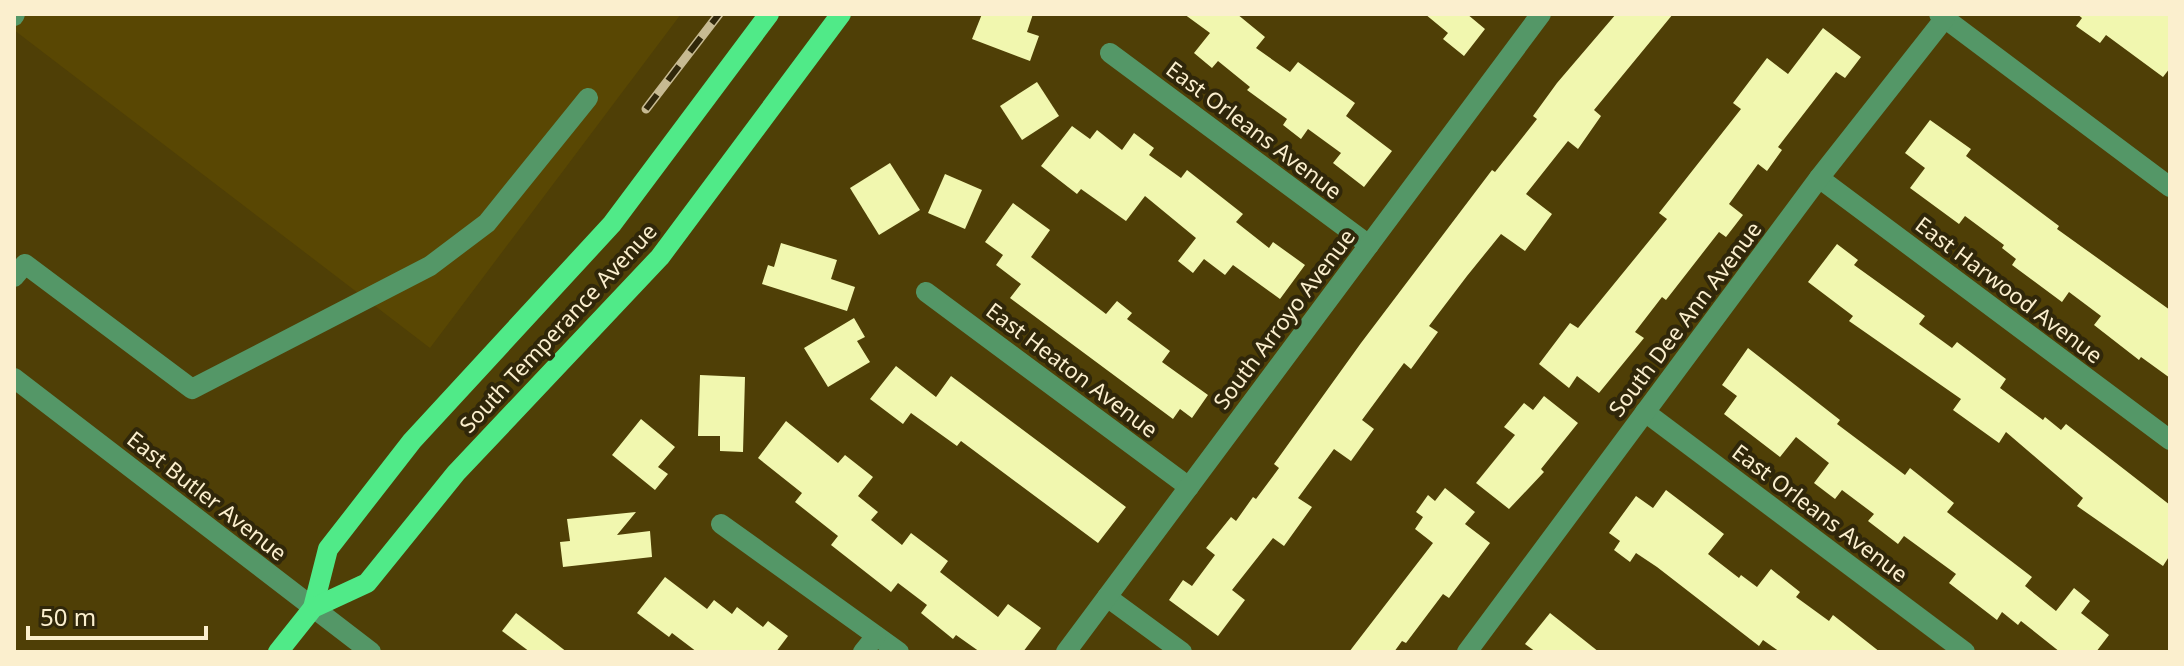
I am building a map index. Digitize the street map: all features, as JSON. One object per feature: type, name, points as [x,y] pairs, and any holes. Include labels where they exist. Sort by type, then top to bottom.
[{"type":"main road","name":"South Temperance Avenue","points":[[278,652],[313,608],[328,549],[412,441],[612,224],[769,14]]},
{"type":"main road","name":"South Temperance Avenue","points":[[313,608],[367,583],[456,473],[660,257],[841,14]]},
{"type":"street","name":"South Arroyo Avenue","points":[[1066,652],[1541,14]]},
{"type":"street","name":"South Dee Ann Avenue","points":[[1467,652],[1942,16]]},
{"type":"street","points":[[1942,16],[2170,187]]},
{"type":"street","name":"East Orleans Avenue","points":[[1110,53],[1369,245]]},
{"type":"street","points":[[18,266],[192,389],[430,266],[487,223],[588,98]]},
{"type":"street","name":"East Harwood Avenue","points":[[1819,178],[2170,440]]},
{"type":"street","name":"East Heaton Avenue","points":[[926,292],[1189,487]]},
{"type":"street","name":"East Butler Avenue","points":[[14,378],[371,652]]},
{"type":"street","name":"East Orleans Avenue","points":[[1645,412],[1965,652]]},
{"type":"street","points":[[721,524],[870,644],[899,652]]},
{"type":"street","points":[[1107,597],[1182,652]]},
{"type":"shaded area","points":[[14,14],[681,14],[430,348],[14,30]]},
{"type":"building","points":[[982,14],[1033,14],[1027,32],[1039,36],[1030,61],[972,39]]},
{"type":"building","points":[[1184,14],[1237,14],[1265,37],[1256,48],[1290,72],[1298,62],[1355,103],[1346,116],[1392,151],[1364,187],[1333,163],[1341,153],[1308,129],[1301,139],[1283,125],[1287,119],[1247,90],[1250,87],[1218,61],[1212,68],[1194,53],[1210,33]]},
{"type":"building","points":[[1425,14],[1467,14],[1485,29],[1464,56],[1443,39],[1448,33]]},
{"type":"building","points":[[1616,14],[1673,14],[1594,110],[1601,116],[1578,149],[1568,141],[1526,194],[1552,214],[1525,251],[1501,234],[1467,276],[1429,326],[1438,332],[1411,369],[1404,363],[1362,420],[1374,429],[1351,461],[1334,449],[1298,498],[1312,507],[1284,546],[1273,538],[1232,590],[1245,600],[1218,636],[1169,600],[1183,580],[1192,586],[1215,555],[1206,548],[1231,517],[1236,521],[1253,497],[1256,499],[1279,468],[1274,464],[1361,343],[1492,170],[1495,172],[1537,119],[1533,116],[1557,83]]},
{"type":"building","points":[[2077,14],[2170,14],[2170,68],[2163,77],[2106,35],[2100,43],[2076,26],[2082,18]]},
{"type":"building","points":[[1823,28],[1861,57],[1845,78],[1836,72],[1778,147],[1782,150],[1767,171],[1758,164],[1729,204],[1743,215],[1726,237],[1719,232],[1666,300],[1662,297],[1635,332],[1644,338],[1599,393],[1577,376],[1569,388],[1539,364],[1570,323],[1578,328],[1667,219],[1659,213],[1741,109],[1733,103],[1767,58],[1788,74]]},
{"type":"building","points":[[1037,82],[1059,116],[1022,140],[1000,106]]},
{"type":"building","points":[[1930,120],[1971,149],[1966,156],[2059,226],[2057,229],[2170,310],[2170,378],[2141,357],[2139,360],[2094,325],[2101,316],[2069,292],[2062,302],[2012,265],[2016,259],[2002,248],[2004,245],[1965,216],[1959,224],[1910,188],[1925,168],[1905,153]]},
{"type":"building","points":[[1072,126],[1090,139],[1097,130],[1122,150],[1134,133],[1154,148],[1149,155],[1181,178],[1187,170],[1243,214],[1236,222],[1269,248],[1273,242],[1305,265],[1280,299],[1233,265],[1225,275],[1204,259],[1193,273],[1178,261],[1196,238],[1145,196],[1126,221],[1081,189],[1077,194],[1041,166]]},
{"type":"building","points":[[890,163],[920,210],[879,235],[850,188]]},
{"type":"building","points":[[945,174],[982,190],[965,229],[928,213]]},
{"type":"building","points":[[1013,203],[1050,230],[1031,257],[1106,314],[1117,301],[1132,313],[1127,319],[1170,351],[1162,362],[1208,395],[1192,418],[1180,409],[1173,419],[1010,298],[1021,284],[996,265],[1003,255],[985,242]]},
{"type":"building","points":[[781,243],[837,260],[831,279],[855,287],[847,311],[762,284],[768,265],[774,267]]},
{"type":"building","points":[[1837,244],[1858,260],[1854,265],[1925,316],[1919,324],[1952,348],[1957,342],[2006,379],[2000,388],[2061,430],[2066,424],[2170,505],[2170,555],[2163,566],[2077,506],[2083,498],[2006,432],[1999,443],[1953,410],[1961,399],[1849,321],[1853,316],[1808,282]]},
{"type":"building","points":[[854,318],[865,337],[857,341],[870,362],[828,387],[804,348]]},
{"type":"building","points":[[1748,348],[1840,420],[1837,424],[1905,475],[1910,468],[1954,503],[1947,512],[2032,577],[2025,586],[2056,611],[2074,588],[2090,601],[2081,613],[2109,635],[2096,652],[2060,652],[2021,621],[2018,625],[2002,612],[1997,620],[1949,583],[1956,574],[1904,536],[1898,544],[1868,521],[1874,514],[1842,490],[1835,499],[1814,483],[1829,463],[1796,437],[1780,457],[1724,414],[1737,396],[1722,385]]},
{"type":"building","points":[[896,366],[936,397],[951,376],[1126,507],[1098,543],[961,441],[957,446],[911,413],[903,424],[870,399]]},
{"type":"building","points":[[700,375],[745,377],[743,452],[720,451],[720,436],[698,436]]},
{"type":"building","points":[[1544,396],[1578,423],[1541,469],[1544,472],[1509,509],[1476,483],[1515,435],[1504,427],[1524,403],[1533,410]]},
{"type":"building","points":[[641,419],[675,447],[658,467],[668,474],[655,490],[612,455]]},
{"type":"building","points":[[786,421],[838,463],[845,455],[873,477],[858,496],[878,512],[871,520],[902,545],[911,533],[948,561],[940,572],[998,617],[1008,604],[1041,628],[1023,652],[980,652],[956,635],[953,639],[921,613],[927,605],[898,583],[891,592],[831,545],[838,536],[795,502],[802,493],[758,458]]},
{"type":"building","points":[[1445,488],[1475,512],[1465,524],[1490,543],[1449,598],[1443,594],[1406,643],[1402,641],[1394,652],[1349,652],[1433,543],[1415,529],[1423,517],[1416,512],[1428,495],[1435,501]]},
{"type":"building","points":[[1666,490],[1724,534],[1708,554],[1739,578],[1741,575],[1757,587],[1771,569],[1800,592],[1796,597],[1829,621],[1833,615],[1880,652],[1780,652],[1763,640],[1759,646],[1636,553],[1630,562],[1614,550],[1620,541],[1609,533],[1636,496],[1653,508]]},
{"type":"building","points":[[636,512],[617,535],[650,531],[652,557],[563,567],[560,542],[570,541],[567,519]]},
{"type":"building","points":[[665,577],[707,609],[714,600],[732,614],[737,607],[763,627],[768,621],[788,636],[776,652],[697,652],[672,633],[669,637],[637,613]]},
{"type":"building","points":[[516,613],[567,652],[530,652],[502,631]]},
{"type":"building","points":[[1550,613],[1599,652],[1536,652],[1525,644]]},
{"type":"railway","points":[[646,109],[719,14]]}]
